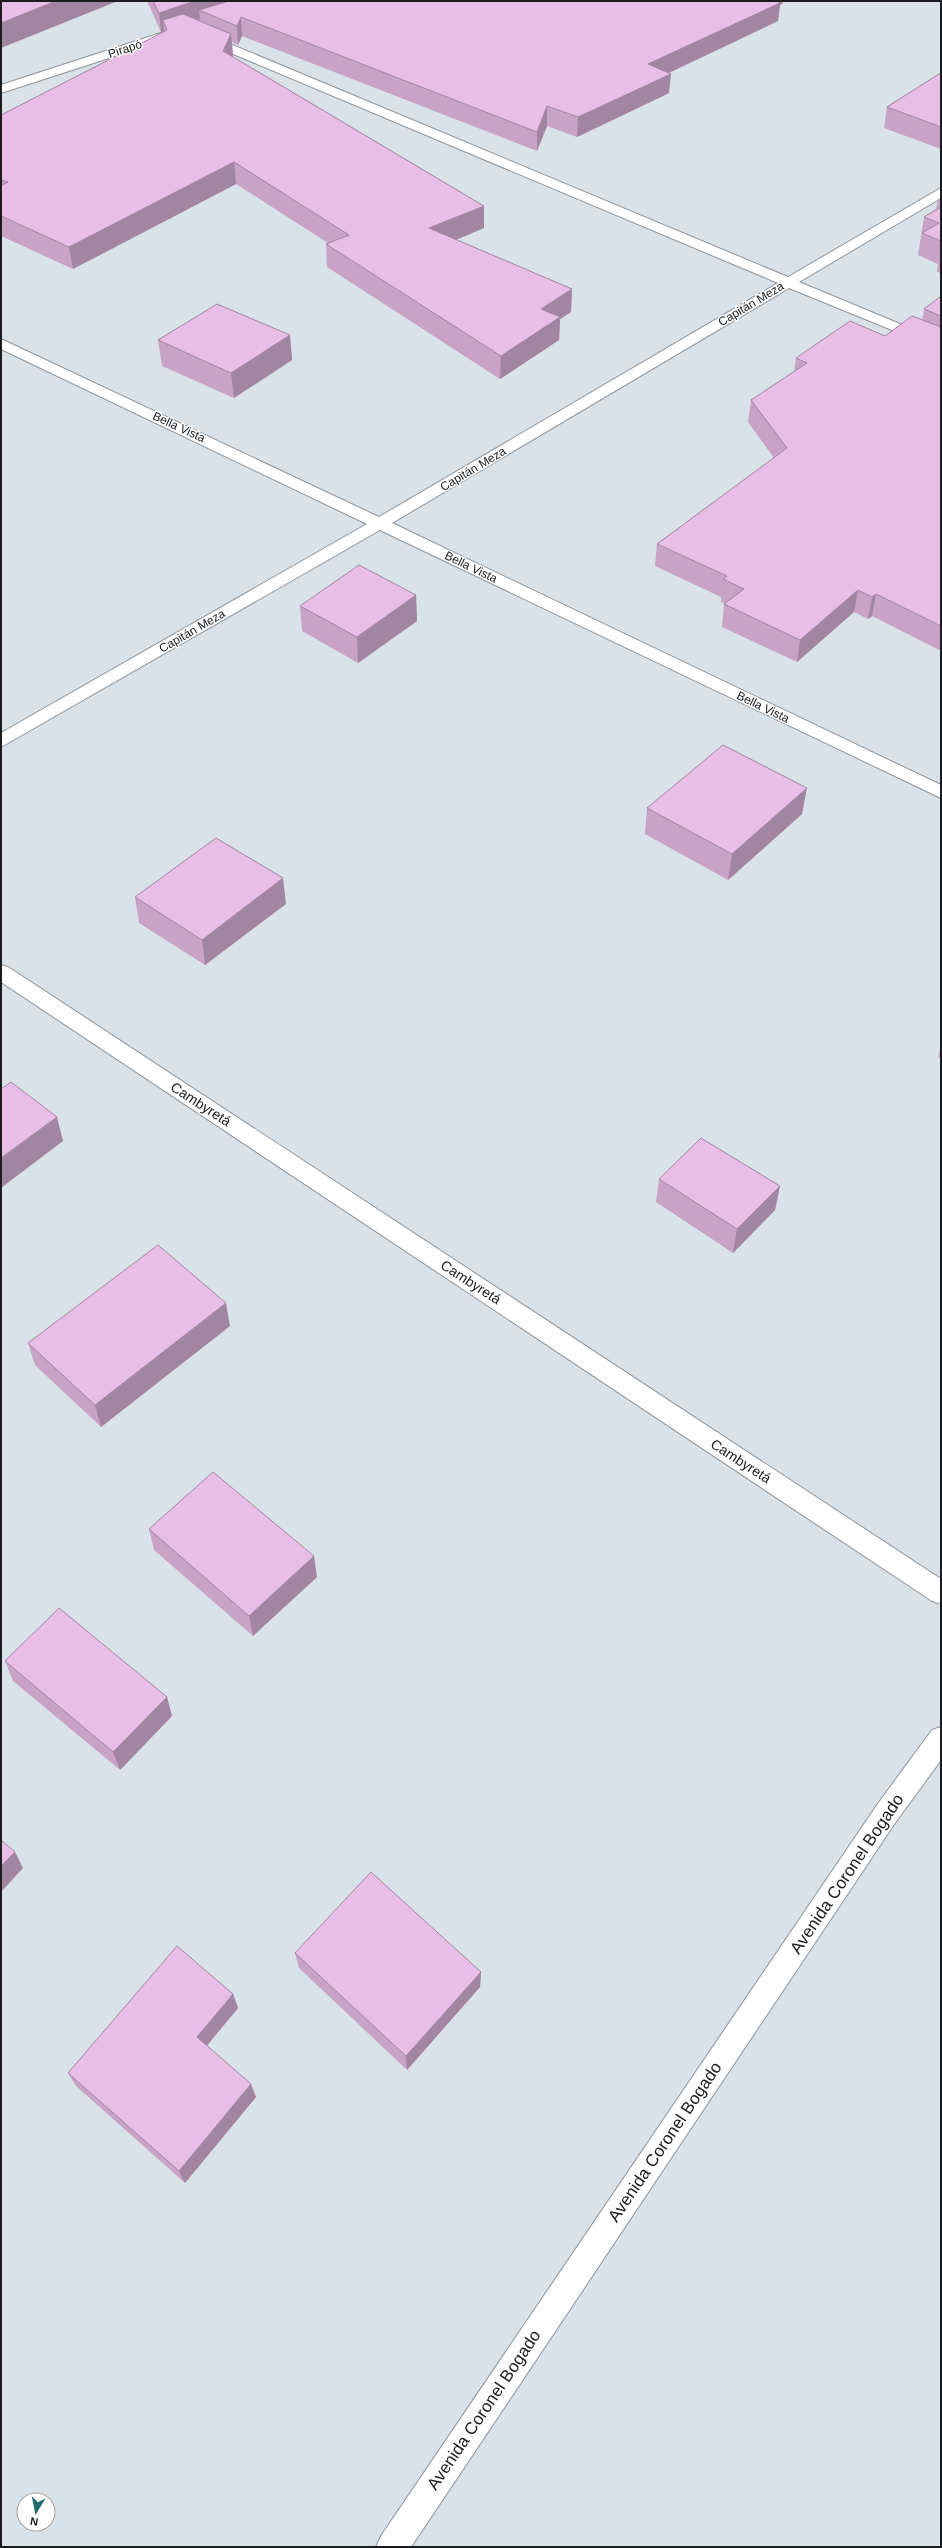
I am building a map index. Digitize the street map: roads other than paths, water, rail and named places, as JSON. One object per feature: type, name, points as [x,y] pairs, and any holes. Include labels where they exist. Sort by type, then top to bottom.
[{"type":"street","name":"Pirapó","points":[[1,89],[189,31],[788,282]]},
{"type":"street","name":"Capitán Meza","points":[[1,741],[381,523],[941,192]]},
{"type":"street","points":[[788,282],[941,346]]},
{"type":"street","name":"Bella Vista","points":[[1,343],[939,788]]},
{"type":"street","name":"Cambyretá","points":[[1,972],[941,1593]]},
{"type":"street","name":"Avenida Coronel Bogado","points":[[392,2547],[886,1814],[941,1739]]}]
